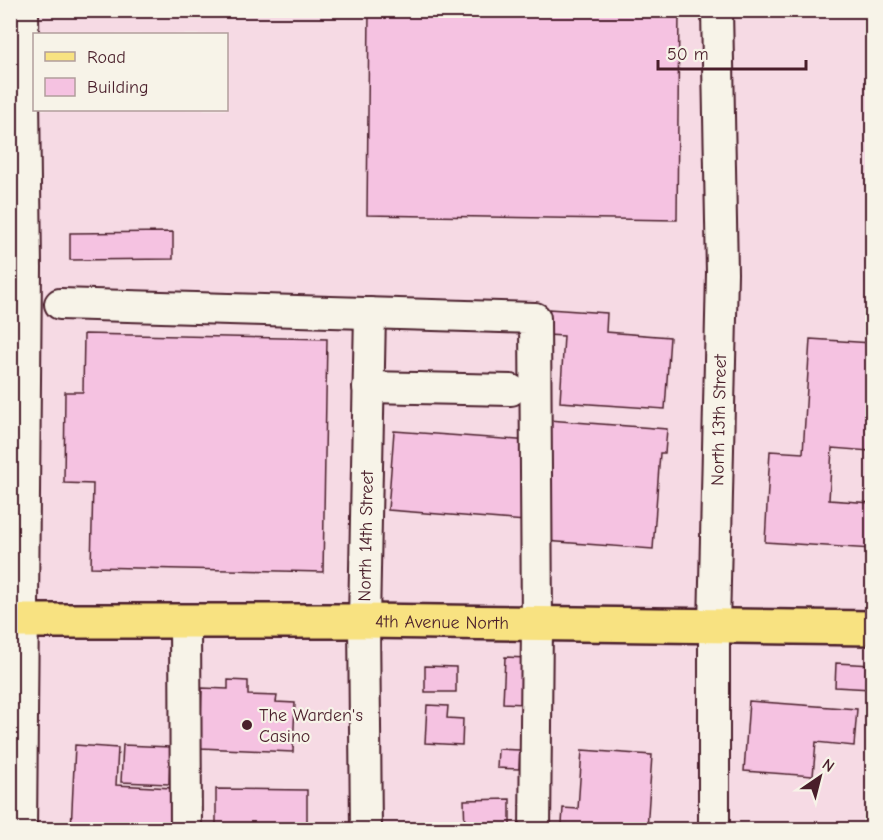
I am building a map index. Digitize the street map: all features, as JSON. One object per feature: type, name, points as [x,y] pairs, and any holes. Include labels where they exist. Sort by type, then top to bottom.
[{"type":"main road","name":"4th Avenue North","points":[[17,621],[364,621],[873,628]]},
{"type":"street","points":[[21,830],[17,621],[26,268],[23,10]]},
{"type":"street","name":"North 13th Street","points":[[714,830],[714,626],[722,273],[717,10]]},
{"type":"street","points":[[60,304],[535,318],[537,624],[535,830]]},
{"type":"street","name":"North 14th Street","points":[[366,830],[364,621],[370,313]]},
{"type":"street","points":[[368,387],[511,390]]},
{"type":"street","points":[[185,621],[186,830]]},
{"type":"shaded area","points":[[10,11],[872,11],[872,829],[11,829]]},
{"type":"building","points":[[369,10],[679,10],[677,220],[367,215]]},
{"type":"building","points":[[173,232],[173,259],[70,260],[70,233]]},
{"type":"building","points":[[548,309],[607,313],[606,332],[670,337],[665,409],[560,402],[564,336],[547,335]]},
{"type":"building","points":[[84,334],[327,339],[323,572],[91,567],[93,484],[64,483],[65,392],[83,392]]},
{"type":"building","points":[[810,339],[872,343],[870,451],[832,448],[829,500],[872,503],[872,549],[765,542],[770,451],[803,453]]},
{"type":"building","points":[[548,420],[667,429],[665,453],[660,453],[653,549],[545,541],[551,451],[546,450]]},
{"type":"building","points":[[394,431],[531,441],[525,521],[388,510]]},
{"type":"building","points":[[505,657],[527,658],[525,704],[503,703]]},
{"type":"building","points":[[836,663],[872,665],[871,689],[835,687]]},
{"type":"building","points":[[425,666],[456,667],[456,692],[425,692]]},
{"type":"building","name":"The Warden's Casino","points":[[228,680],[248,681],[248,695],[277,696],[276,702],[295,703],[293,752],[200,748],[202,688],[228,689]]},
{"type":"building","points":[[749,701],[857,709],[854,746],[816,742],[813,776],[744,771]]},
{"type":"building","points":[[427,705],[448,706],[447,718],[463,719],[462,745],[425,743]]},
{"type":"building","points":[[75,745],[118,748],[116,785],[172,788],[170,830],[71,830]]},
{"type":"building","points":[[123,745],[170,747],[169,784],[121,782]]},
{"type":"building","points":[[498,749],[520,750],[519,769],[497,768]]},
{"type":"building","points":[[582,750],[652,755],[647,830],[562,824],[563,808],[578,809]]},
{"type":"building","points":[[216,789],[307,790],[307,830],[216,830]]},
{"type":"building","points":[[510,799],[510,830],[465,830],[464,800]]},
{"type":"place","name":"The Warden's Casino","points":[[247,725]]}]
